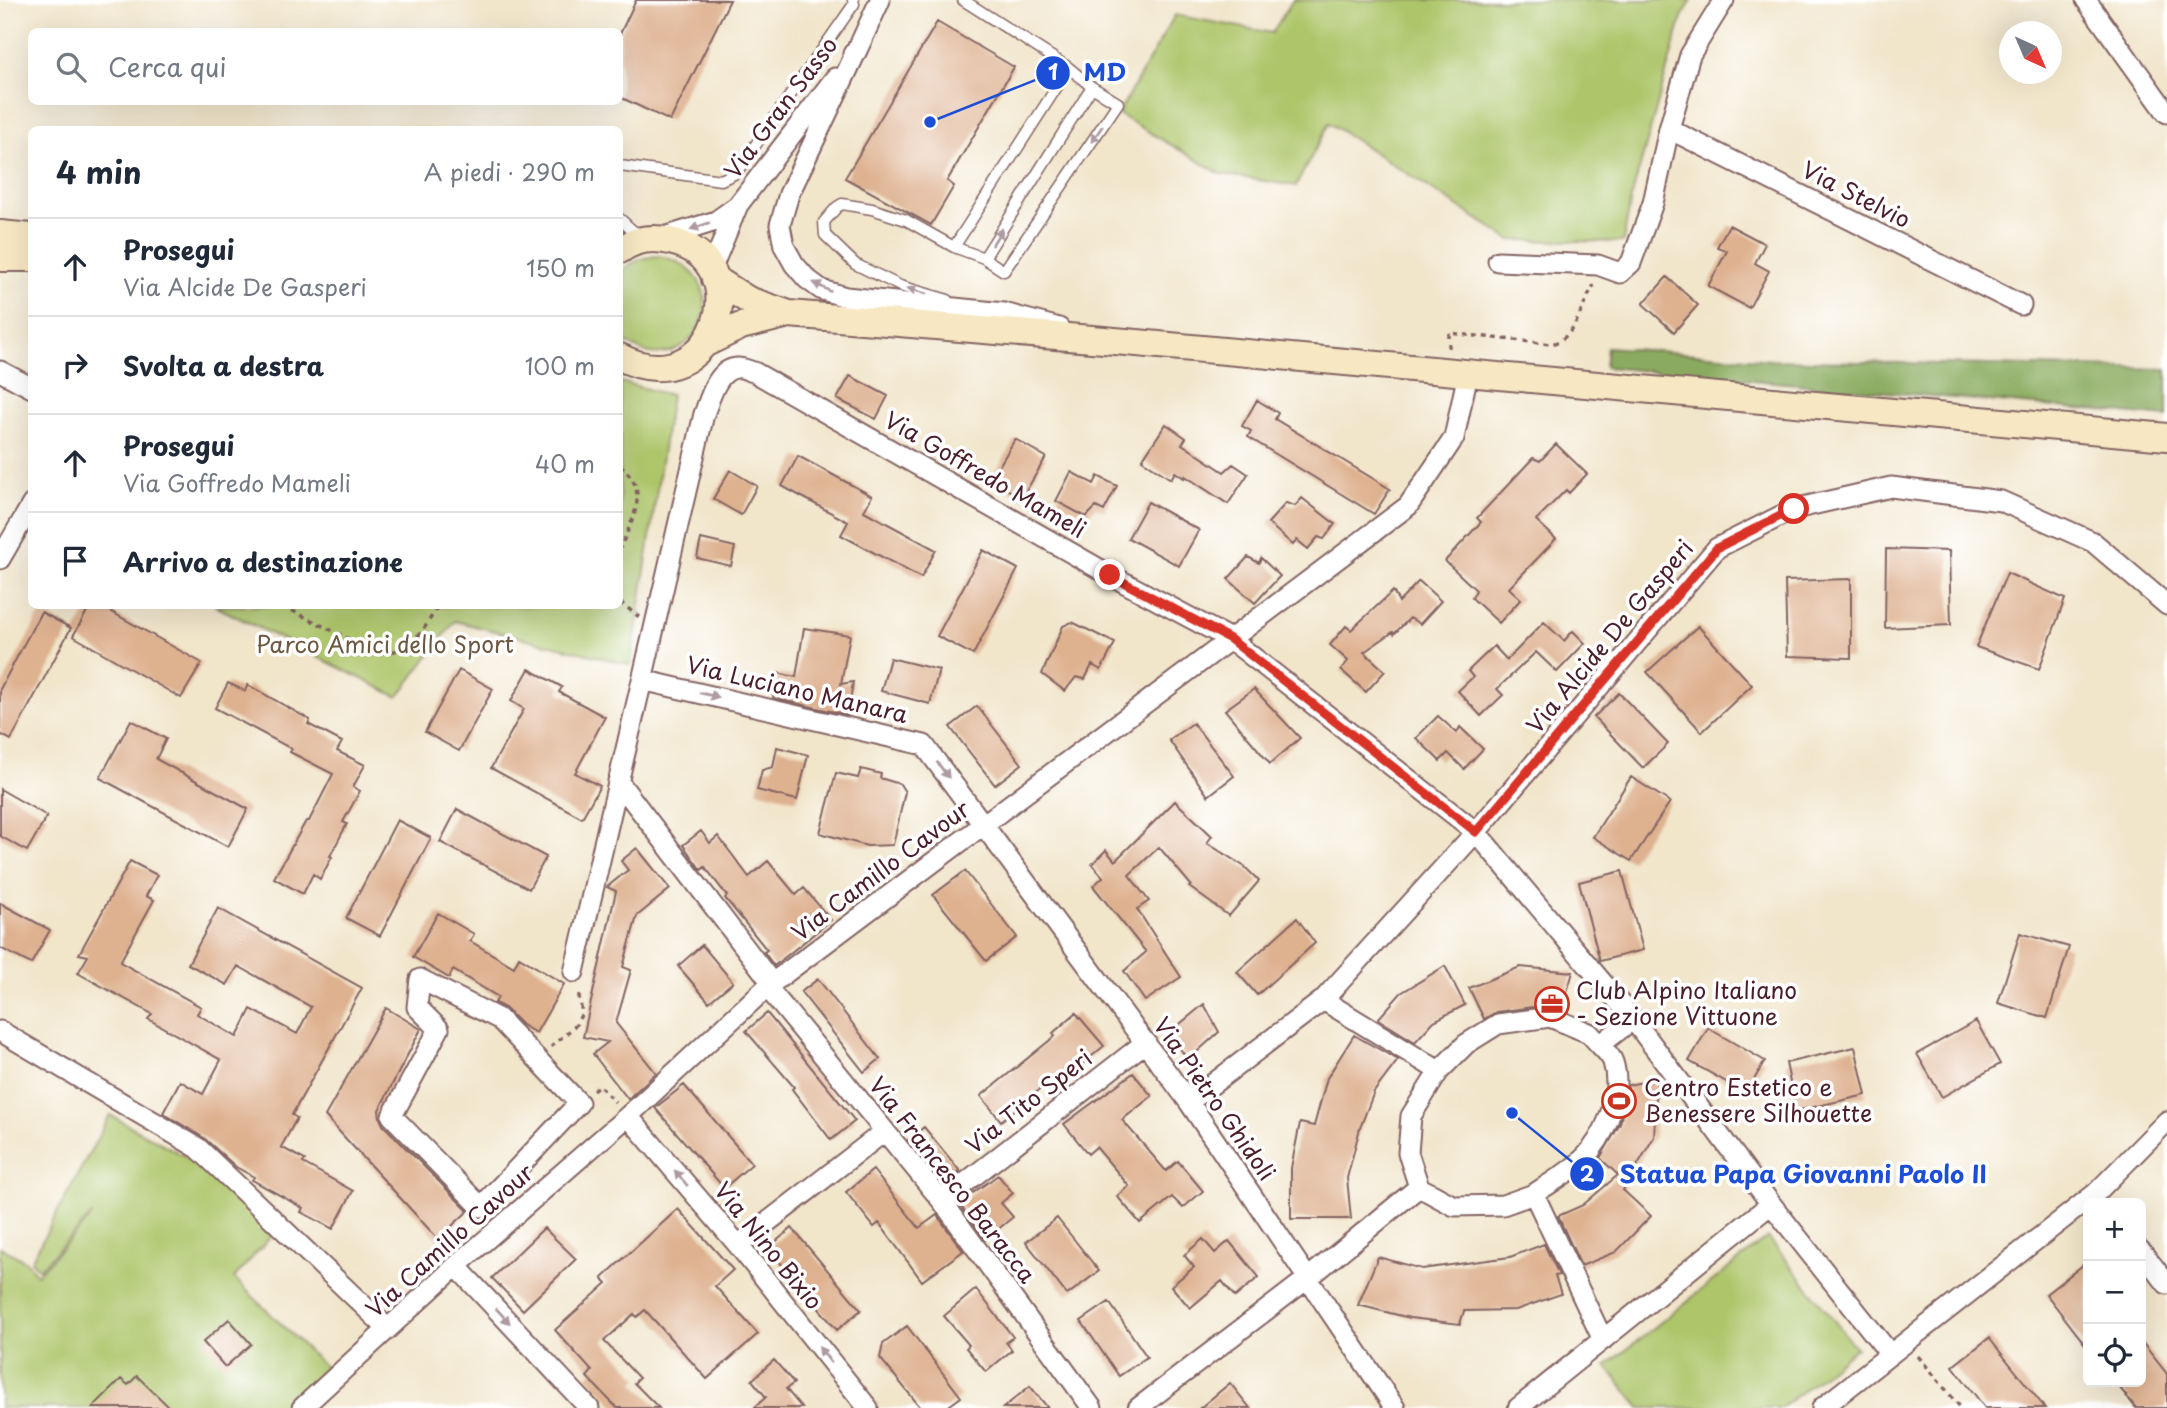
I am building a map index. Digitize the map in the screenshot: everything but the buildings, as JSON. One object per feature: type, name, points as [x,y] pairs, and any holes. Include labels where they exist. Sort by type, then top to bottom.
[{"type":"main road","points":[[0,234],[28,237]]},
{"type":"main road","points":[[623,249],[640,241],[657,238],[679,243],[697,254],[713,274],[748,300],[789,314],[1104,340],[2167,437]]},
{"type":"main road","points":[[0,258],[28,258]]},
{"type":"main road","points":[[623,359],[635,365],[655,368],[674,365],[691,357],[706,343],[715,329],[719,312],[720,296],[713,274]]},
{"type":"main road","points":[[706,343],[741,326],[789,314]]},
{"type":"street","name":"Via Gran Sasso","points":[[713,274],[738,205],[859,46],[880,0]]},
{"type":"street","points":[[1498,261],[1598,265],[1620,274],[1631,263],[1653,203],[1669,129],[1690,55],[1724,0]]},
{"type":"street","points":[[2087,0],[2167,113]]},
{"type":"street","points":[[859,46],[789,194],[780,225],[784,246],[794,264],[807,279],[822,289],[846,297],[1004,313],[1104,340]]},
{"type":"street","name":"Via Stelvio","points":[[1669,129],[2021,305]]},
{"type":"street","name":"Via Gran Sasso","points":[[657,238],[716,220],[738,205]]},
{"type":"street","name":"Via Goffredo Mameli","points":[[642,680],[704,414],[716,383],[727,371],[737,368],[754,372],[1098,568],[1230,639],[1476,832],[1633,1019],[1642,1035],[1771,1204]]},
{"type":"street","points":[[0,371],[28,386]]},
{"type":"street","name":"Via Camillo Cavour","points":[[302,1408],[456,1266],[628,1116],[769,985],[1408,506],[1454,438],[1459,372]]},
{"type":"street","name":"Via Alcide De Gasperi","points":[[1189,1102],[1323,1000],[1476,832],[1717,548],[1794,509],[1891,487],[2001,501],[2093,542],[2167,605]]},
{"type":"street","points":[[0,559],[28,511]]},
{"type":"street","points":[[574,972],[642,680]]},
{"type":"street","name":"Via Luciano Manara","points":[[642,680],[924,745],[984,825]]},
{"type":"street","name":"Via Francesco Baracca","points":[[618,782],[769,985],[943,1201],[1092,1408]]},
{"type":"street","name":"Via Pietro Ghidoli","points":[[984,825],[1189,1102],[1395,1408]]},
{"type":"street","points":[[420,979],[499,1019],[579,1103],[481,1207],[392,1116],[439,1030],[416,1007],[420,979]]},
{"type":"street","points":[[1323,1000],[1439,1072]]},
{"type":"street","points":[[1550,1017],[1589,1033],[1613,1060],[1617,1084],[1610,1116],[1590,1151],[1564,1174],[1534,1194],[1503,1205],[1454,1206],[1419,1187],[1408,1153],[1412,1116],[1439,1072],[1466,1044],[1498,1024],[1550,1017]]},
{"type":"street","points":[[1600,1045],[1633,1019]]},
{"type":"street","points":[[0,1031],[198,1148],[388,1329]]},
{"type":"street","name":"Via Tito Speri","points":[[943,1201],[1146,1042]]},
{"type":"street","name":"Via Nino Bixio","points":[[628,1116],[738,1245],[867,1408]]},
{"type":"street","points":[[2100,1198],[2167,1121]]},
{"type":"street","points":[[738,1245],[885,1131]]},
{"type":"street","points":[[1138,1408],[1307,1279],[1419,1187]]},
{"type":"street","points":[[1534,1194],[1603,1340]]},
{"type":"street","points":[[1518,1408],[1771,1204],[1890,1354]]},
{"type":"street","points":[[1822,1408],[2083,1211]]},
{"type":"street","points":[[2146,1257],[2167,1284]]},
{"type":"street","points":[[456,1266],[589,1408]]},
{"type":"lane","points":[[623,166],[721,180],[736,173],[854,4],[853,0]]},
{"type":"lane","points":[[963,0],[1118,103],[1004,271],[984,258],[954,247],[906,220],[872,209],[842,204],[824,222],[825,235],[855,264],[900,286],[982,311]]},
{"type":"lane","points":[[954,247],[1069,68]]},
{"type":"lane","points":[[984,258],[1092,88]]},
{"type":"lane","points":[[623,222],[633,231],[657,238]]},
{"type":"path","points":[[1459,372],[1449,332],[1559,343],[1567,337],[1598,279],[1609,271]]},
{"type":"path","points":[[623,469],[634,482],[638,505],[623,541]]},
{"type":"path","points":[[289,609],[377,653],[395,651],[415,638],[422,632],[436,609]]},
{"type":"path","points":[[550,1048],[576,1025],[582,1013],[574,972]]},
{"type":"path","points":[[579,1103],[599,1085],[628,1116]]},
{"type":"path","points":[[1906,1342],[1961,1408]]},
{"type":"green space","points":[[1293,0],[1692,0],[1682,17],[1631,198],[1623,242],[1510,240],[1329,123],[1296,186],[1221,174],[1118,114],[1175,15],[1272,33]]},
{"type":"green space","points":[[660,256],[687,268],[701,286],[705,307],[699,327],[686,343],[667,352],[644,351],[623,339],[623,270],[648,257]]},
{"type":"green space","points":[[1607,347],[1772,360],[2167,369],[2167,417],[1605,367]]},
{"type":"green space","name":"Parco Amici dello Sport","points":[[623,383],[671,395],[631,665],[455,621],[398,697],[221,609],[623,609]]},
{"type":"green space","points":[[110,1115],[190,1159],[274,1233],[234,1278],[327,1369],[285,1408],[0,1408],[0,1247],[27,1262],[37,1275],[93,1214],[39,1269],[31,1261]]},
{"type":"green space","points":[[1768,1237],[1856,1348],[1781,1408],[1640,1408],[1606,1366]]},
{"type":"place","name":"MD","points":[[930,122]]},
{"type":"place","name":"Club Alpino Italiano - Sezione Vittuone","points":[[1552,1004]]},
{"type":"place","name":"Centro Estetico e Benessere Silhouette","points":[[1619,1101]]},
{"type":"place","name":"Statua Papa Giovanni Paolo II","points":[[1512,1113]]},
{"type":"route","points":[[1110,575],[1230,639],[1476,832],[1717,548],[1794,509]]}]
